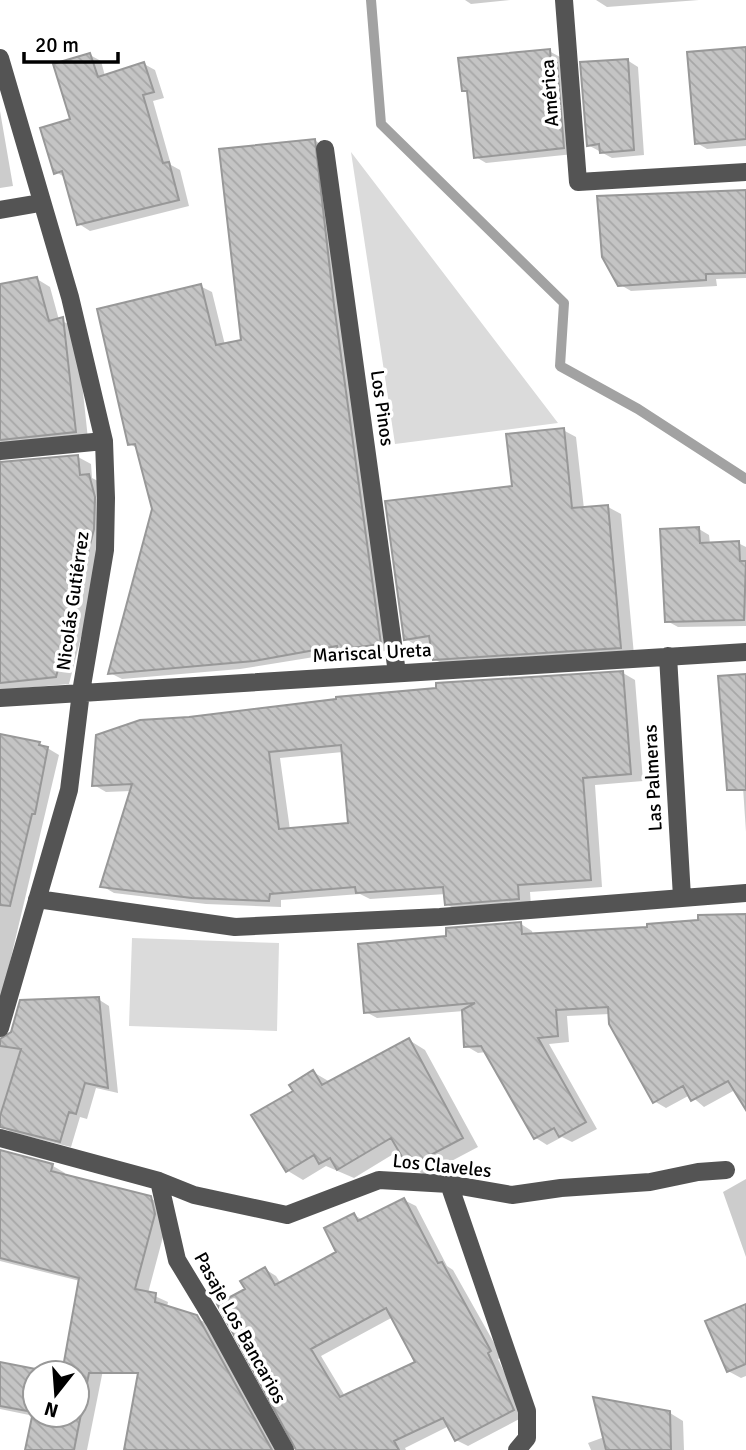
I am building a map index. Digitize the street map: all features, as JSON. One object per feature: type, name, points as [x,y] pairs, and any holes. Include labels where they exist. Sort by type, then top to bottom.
[{"type":"street","name":"América","points":[[564,0],[578,182],[746,172]]},
{"type":"street","name":"Nicolás Gutiérrez","points":[[0,58],[40,203],[70,297],[104,441],[105,551],[81,692],[69,790],[0,1028]]},
{"type":"street","name":"Los Pinos","points":[[325,149],[397,673]]},
{"type":"street","points":[[0,210],[40,203]]},
{"type":"street","points":[[0,451],[104,441]]},
{"type":"street","name":"Mariscal Ureta","points":[[0,698],[746,652]]},
{"type":"street","name":"Las Palmeras","points":[[668,656],[682,897]]},
{"type":"street","points":[[37,899],[234,926],[440,916],[746,893]]},
{"type":"street","name":"Los Claveles","points":[[0,1138],[159,1181],[194,1195],[287,1215],[379,1180],[449,1184],[512,1195],[561,1188],[650,1182],[698,1172],[726,1170]]},
{"type":"street","name":"Pasaje Los Bancarios","points":[[159,1181],[177,1260],[285,1450]]},
{"type":"street","points":[[449,1184],[527,1411],[522,1444]]},
{"type":"shaded area","points":[[351,152],[558,423],[395,444]]},
{"type":"shaded area","points":[[132,938],[279,943],[277,1031],[129,1026]]},
{"type":"building","points":[[746,47],[746,139],[695,144],[687,52]]},
{"type":"building","points":[[550,49],[551,63],[557,63],[564,148],[474,158],[467,91],[462,91],[458,58]]},
{"type":"building","points":[[90,53],[98,77],[144,62],[154,92],[143,95],[163,163],[169,162],[179,200],[77,225],[62,171],[54,174],[40,128],[70,119],[53,64]]},
{"type":"building","points":[[628,59],[634,150],[600,153],[599,144],[587,146],[580,62]]},
{"type":"building","points":[[315,139],[334,305],[381,644],[338,650],[337,646],[254,661],[108,674],[152,509],[135,444],[128,445],[97,309],[201,284],[216,345],[241,340],[219,149]]},
{"type":"building","points":[[746,190],[746,273],[706,274],[706,280],[618,286],[602,257],[597,196]]},
{"type":"building","points":[[37,277],[49,321],[63,317],[76,432],[0,440],[0,284]]},
{"type":"building","points":[[564,428],[572,508],[608,505],[621,648],[433,660],[429,636],[404,640],[385,501],[512,486],[506,434]]},
{"type":"building","points":[[78,455],[80,475],[89,474],[95,497],[94,529],[56,677],[0,683],[0,462]]},
{"type":"building","points":[[699,527],[700,543],[739,541],[740,561],[746,561],[744,620],[665,622],[660,529]]},
{"type":"building","points":[[623,671],[631,774],[583,778],[591,880],[518,885],[519,899],[445,905],[443,887],[356,893],[355,887],[270,894],[269,901],[192,898],[100,887],[132,784],[92,786],[96,735],[140,720],[189,717],[336,697],[436,688],[436,683]],"holes":[[[341,745],[348,823],[279,829],[269,752]]]},
{"type":"building","points":[[746,674],[746,790],[727,790],[718,676]]},
{"type":"building","points":[[0,734],[40,742],[39,745],[48,747],[35,814],[32,814],[10,906],[0,905]]},
{"type":"building","points":[[746,914],[746,1110],[728,1081],[691,1101],[683,1086],[653,1103],[609,1024],[608,1007],[556,1010],[558,1036],[538,1038],[586,1122],[559,1137],[554,1128],[534,1139],[481,1046],[464,1047],[462,1010],[475,1003],[364,1013],[358,944],[446,936],[446,928],[521,922],[522,934],[647,927],[647,924],[698,920],[698,915]]},
{"type":"building","points":[[99,997],[108,1088],[85,1083],[76,1114],[69,1112],[60,1142],[0,1127],[0,1116],[21,1049],[0,1046],[0,1039],[11,1032],[20,1000]]},
{"type":"building","points":[[409,1038],[463,1138],[408,1167],[391,1138],[337,1170],[330,1158],[319,1164],[314,1155],[286,1172],[251,1115],[293,1091],[289,1085],[313,1070],[322,1085]]},
{"type":"building","points":[[0,1150],[53,1164],[51,1171],[151,1196],[155,1214],[135,1289],[156,1293],[155,1302],[197,1315],[272,1450],[124,1450],[138,1373],[91,1373],[91,1359],[65,1359],[79,1278],[0,1258]]},
{"type":"building","points":[[404,1198],[438,1263],[442,1262],[491,1351],[488,1353],[514,1410],[455,1441],[443,1418],[394,1441],[399,1450],[296,1450],[217,1304],[245,1289],[240,1281],[265,1267],[275,1285],[336,1252],[324,1228],[354,1213],[358,1221]],"holes":[[[386,1308],[415,1362],[340,1397],[311,1349]]]},
{"type":"building","points":[[746,1304],[746,1364],[727,1372],[705,1321]]},
{"type":"building","points":[[0,1362],[21,1366],[21,1410],[0,1406]]},
{"type":"building","points":[[593,1397],[670,1411],[671,1450],[606,1450]]},
{"type":"building","points":[[29,1429],[78,1429],[74,1450],[25,1450]]},
{"type":"waterway","points":[[371,0],[381,124],[564,303],[560,366],[638,409],[746,479]]}]
